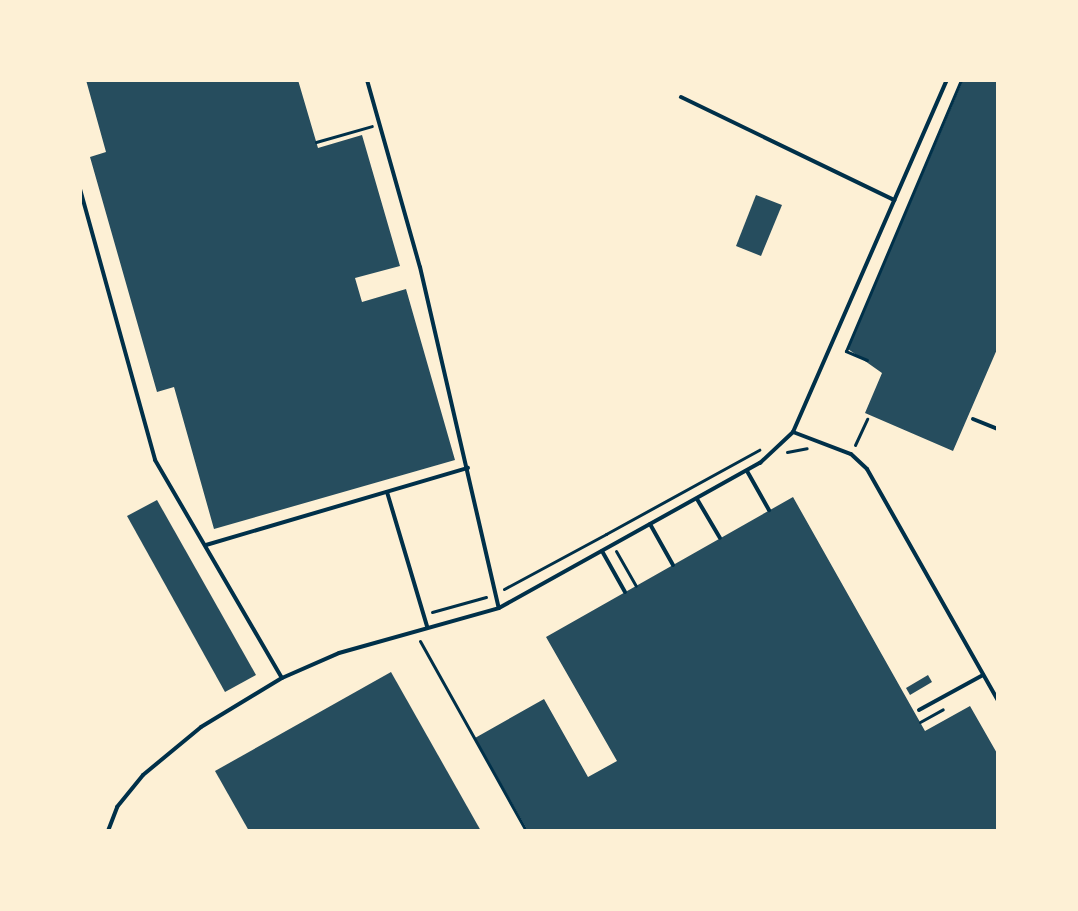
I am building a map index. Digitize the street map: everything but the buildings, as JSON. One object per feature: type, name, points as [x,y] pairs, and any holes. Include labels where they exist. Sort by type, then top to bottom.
[{"type":"lane","points":[[367,80],[468,468],[499,608]]},
{"type":"lane","points":[[108,831],[117,807],[143,775],[201,727],[282,678],[417,629],[499,608],[747,470],[793,432],[947,80]]},
{"type":"lane","points":[[681,97],[894,200]]},
{"type":"lane","points":[[80,189],[155,460],[282,678]]},
{"type":"lane","points":[[973,419],[998,429]]},
{"type":"lane","points":[[793,432],[851,454],[867,469],[998,701]]},
{"type":"lane","points":[[206,545],[468,468]]},
{"type":"lane","points":[[747,470],[769,510]]},
{"type":"lane","points":[[387,492],[427,626]]},
{"type":"lane","points":[[697,498],[720,538]]},
{"type":"lane","points":[[650,524],[673,565]]},
{"type":"lane","points":[[602,551],[625,592]]},
{"type":"lane","points":[[919,710],[983,675]]},
{"type":"path","points":[[867,360],[846,351],[961,80]]},
{"type":"path","points":[[316,142],[380,124]]},
{"type":"path","points":[[851,454],[867,419]]},
{"type":"path","points":[[423,614],[496,593],[606,534],[636,586]]},
{"type":"path","points":[[417,629],[526,831]]}]
